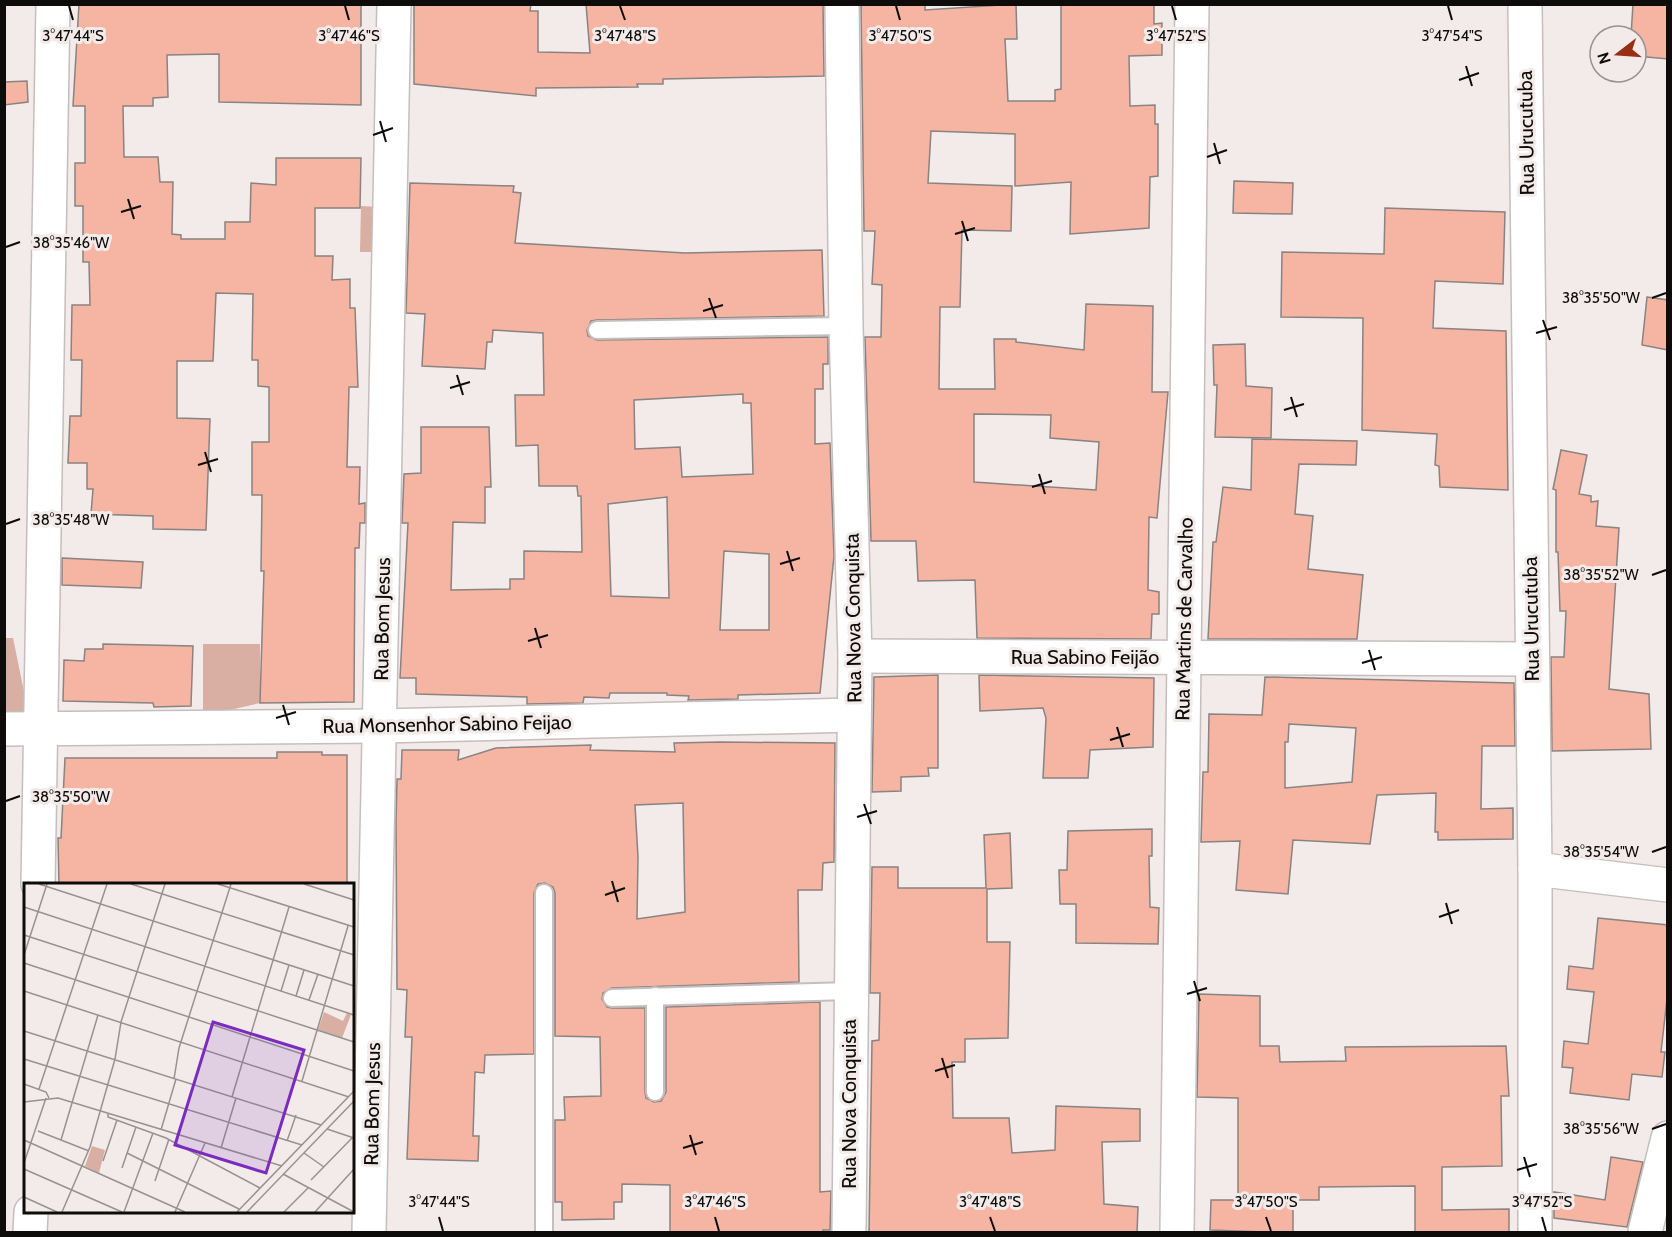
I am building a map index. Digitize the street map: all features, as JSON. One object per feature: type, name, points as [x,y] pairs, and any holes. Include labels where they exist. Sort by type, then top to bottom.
[{"type":"street","points":[[38,883],[53,4]]},
{"type":"street","name":"Rua Bom Jesus","points":[[369,1233],[394,4]]},
{"type":"street","name":"Rua Nova Conquista","points":[[842,4],[846,326],[855,656],[849,1233]]},
{"type":"street","name":"Rua Martins de Carvalho","points":[[1177,1233],[1192,4]]},
{"type":"street","name":"Rua Urucutuba","points":[[1525,4],[1535,869],[1535,1233]]},
{"type":"street","name":"Rua Sabino Feijão","points":[[855,656],[1531,659]]},
{"type":"street","name":"Rua Monsenhor Sabino Feijao","points":[[4,729],[381,726],[854,715]]},
{"type":"street","points":[[1535,869],[1668,885]]},
{"type":"street","points":[[1645,1233],[1668,1138]]},
{"type":"street","points":[[30,1233],[31,1213]]},
{"type":"lane","points":[[597,330],[846,326]]},
{"type":"lane","points":[[544,893],[544,1233]]},
{"type":"lane","points":[[612,998],[850,991]]},
{"type":"lane","points":[[655,996],[655,1092]]},
{"type":"shaded area","points":[[361,206],[378,207],[378,252],[360,252]]},
{"type":"shaded area","points":[[5,638],[13,638],[29,716],[5,716]]},
{"type":"shaded area","points":[[203,644],[260,644],[260,703],[203,716]]},
{"type":"building","points":[[79,4],[361,4],[361,105],[219,102],[219,54],[167,55],[168,97],[153,98],[153,106],[123,106],[124,157],[158,157],[160,182],[173,182],[172,234],[181,235],[181,239],[225,239],[225,222],[250,222],[251,183],[276,185],[276,158],[361,158],[360,208],[315,208],[315,256],[333,256],[332,280],[350,279],[350,308],[355,308],[358,387],[349,387],[347,467],[360,467],[359,504],[365,503],[365,523],[360,523],[359,548],[355,548],[354,702],[260,703],[264,571],[261,571],[262,495],[252,495],[252,442],[269,442],[269,387],[258,386],[258,360],[252,360],[253,294],[216,293],[213,361],[177,361],[177,418],[210,419],[206,530],[153,529],[153,516],[91,514],[93,489],[87,489],[87,463],[68,463],[70,416],[81,416],[82,360],[71,360],[72,305],[90,305],[89,262],[83,262],[83,206],[75,206],[75,163],[85,163],[85,106],[73,106]]},
{"type":"building","points":[[414,4],[531,4],[530,11],[538,11],[538,52],[590,53],[586,4],[823,4],[824,76],[663,79],[663,84],[637,84],[638,87],[536,88],[536,96],[414,84]]},
{"type":"building","points":[[861,4],[925,4],[925,10],[1016,4],[1017,39],[1005,39],[1008,101],[1055,101],[1055,90],[1061,89],[1061,4],[1154,4],[1154,24],[1162,23],[1162,55],[1129,56],[1130,106],[1155,105],[1155,124],[1158,124],[1158,176],[1150,177],[1149,228],[1070,234],[1071,182],[1015,186],[1015,134],[931,131],[928,183],[1012,186],[1011,231],[962,230],[960,307],[940,307],[939,389],[995,389],[994,339],[1016,339],[1016,342],[1084,350],[1086,304],[1153,306],[1152,392],[1168,392],[1157,518],[1149,517],[1148,590],[1159,592],[1159,614],[1152,614],[1151,639],[977,638],[975,580],[918,581],[916,541],[871,541],[865,337],[881,337],[882,285],[872,284],[875,231],[864,231]],"holes":[[[974,414],[1051,415],[1050,438],[1099,442],[1096,490],[974,482]]]},
{"type":"building","points":[[1633,4],[1668,4],[1668,59],[1648,57],[1648,24],[1632,24]]},
{"type":"building","points":[[27,81],[28,102],[4,105],[4,82]]},
{"type":"building","points":[[1234,181],[1293,183],[1292,214],[1233,213]]},
{"type":"building","points":[[410,183],[514,186],[513,192],[521,193],[515,243],[685,253],[822,250],[824,316],[597,320],[591,321],[587,330],[588,336],[597,340],[828,337],[828,364],[823,364],[823,389],[815,389],[815,444],[830,443],[834,556],[820,693],[738,695],[738,699],[688,700],[689,696],[667,695],[667,693],[610,693],[609,698],[584,697],[583,703],[527,704],[527,697],[416,694],[416,678],[400,678],[408,523],[402,523],[404,474],[421,473],[421,427],[489,427],[491,487],[485,487],[485,523],[453,522],[451,590],[510,589],[510,579],[524,579],[524,551],[582,552],[581,496],[578,496],[577,486],[539,486],[538,445],[516,446],[515,395],[544,395],[543,333],[493,330],[492,342],[487,342],[485,369],[422,366],[425,314],[406,313]],"holes":[[[743,394],[743,403],[751,403],[753,474],[682,477],[680,447],[635,449],[634,400]],[[667,497],[669,598],[611,596],[608,504]],[[724,551],[769,554],[769,630],[720,630]]]},
{"type":"building","points":[[1385,208],[1505,212],[1503,284],[1435,281],[1433,328],[1506,331],[1508,490],[1440,487],[1439,466],[1435,465],[1437,434],[1362,430],[1363,318],[1281,317],[1282,252],[1384,254]]},
{"type":"building","points":[[1647,297],[1668,300],[1668,350],[1642,345]]},
{"type":"building","points":[[1245,344],[1246,386],[1272,388],[1271,438],[1215,437],[1217,385],[1214,385],[1213,345]]},
{"type":"building","points":[[1252,439],[1357,441],[1356,465],[1299,464],[1295,514],[1313,516],[1308,569],[1363,575],[1357,639],[1208,639],[1213,542],[1216,542],[1223,487],[1251,490]]},
{"type":"building","points":[[1561,450],[1587,455],[1579,494],[1591,496],[1591,502],[1598,501],[1596,526],[1619,528],[1609,689],[1649,694],[1651,749],[1552,751],[1551,657],[1564,657],[1566,611],[1560,611],[1558,552],[1556,552],[1556,490],[1553,489]]},
{"type":"building","points":[[62,558],[143,562],[141,588],[62,585]]},
{"type":"building","points":[[103,644],[193,646],[191,706],[154,707],[153,703],[63,701],[64,660],[84,661],[85,649],[103,649]]},
{"type":"building","points":[[938,675],[938,768],[928,768],[929,776],[901,777],[901,791],[872,792],[874,677]]},
{"type":"building","points":[[979,675],[1154,678],[1153,747],[1090,750],[1088,778],[1043,778],[1046,718],[1043,708],[980,711]]},
{"type":"building","points":[[1265,677],[1514,683],[1515,746],[1482,746],[1481,809],[1513,808],[1513,839],[1438,840],[1438,832],[1435,832],[1436,793],[1377,795],[1370,844],[1293,840],[1288,894],[1236,890],[1240,841],[1201,842],[1203,772],[1208,772],[1209,714],[1262,715]],"holes":[[[1289,724],[1356,728],[1352,782],[1285,788],[1285,742],[1288,742]]]},
{"type":"building","points":[[674,743],[835,743],[834,862],[823,863],[822,890],[798,890],[799,982],[612,988],[603,993],[602,999],[607,1007],[645,1008],[645,1092],[646,1098],[654,1102],[661,1101],[666,1092],[666,1007],[820,1002],[820,1192],[831,1191],[830,1230],[823,1230],[823,1233],[670,1232],[670,1185],[622,1184],[622,1202],[614,1202],[614,1219],[562,1220],[562,1202],[555,1202],[555,1120],[565,1120],[564,1097],[601,1096],[600,1037],[555,1036],[555,893],[553,887],[545,883],[538,884],[534,893],[534,1054],[485,1055],[484,1073],[475,1072],[473,1136],[479,1136],[478,1161],[407,1159],[412,1037],[405,1037],[407,990],[397,989],[396,822],[397,779],[401,779],[402,750],[459,750],[458,760],[496,748],[591,745],[590,750],[675,752]],"holes":[[[683,803],[685,912],[637,919],[638,857],[635,805]]]},
{"type":"building","points":[[277,752],[322,752],[322,755],[347,755],[347,883],[59,883],[58,838],[61,838],[65,758],[277,758]]},
{"type":"building","points":[[1152,829],[1152,856],[1149,856],[1150,907],[1159,908],[1158,944],[1076,943],[1076,904],[1060,904],[1059,870],[1067,870],[1068,831]]},
{"type":"building","points":[[1010,833],[1012,888],[987,889],[987,942],[1010,942],[1008,1038],[965,1039],[965,1062],[952,1062],[953,1118],[1009,1118],[1012,1153],[1055,1150],[1056,1106],[1140,1109],[1140,1141],[1102,1142],[1104,1204],[1138,1207],[1137,1233],[869,1233],[872,1041],[879,1040],[880,993],[870,993],[872,867],[898,867],[898,888],[986,888],[984,835]]},
{"type":"building","points":[[1598,918],[1668,925],[1668,990],[1661,1052],[1665,1052],[1662,1077],[1632,1074],[1629,1100],[1570,1093],[1573,1068],[1562,1067],[1564,1041],[1588,1044],[1594,992],[1567,989],[1569,966],[1593,969]]},
{"type":"building","points":[[1199,994],[1260,996],[1260,1046],[1279,1046],[1280,1062],[1346,1061],[1345,1047],[1506,1046],[1509,1096],[1501,1096],[1502,1166],[1442,1167],[1442,1210],[1509,1209],[1509,1233],[1415,1233],[1415,1186],[1319,1187],[1319,1200],[1293,1200],[1293,1233],[1210,1230],[1211,1200],[1238,1200],[1238,1098],[1197,1097]]},
{"type":"building","points":[[1611,1157],[1643,1162],[1627,1227],[1554,1218],[1554,1192],[1605,1200]]}]
